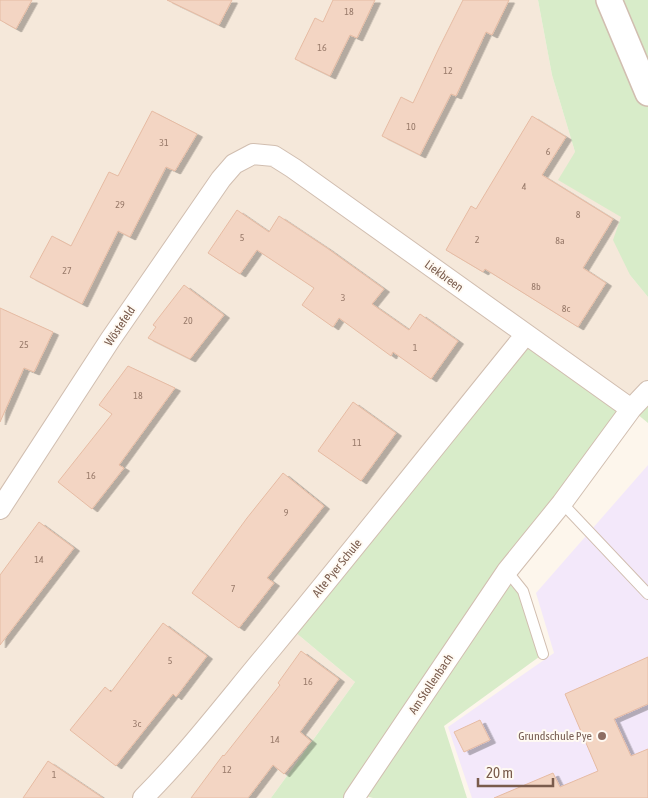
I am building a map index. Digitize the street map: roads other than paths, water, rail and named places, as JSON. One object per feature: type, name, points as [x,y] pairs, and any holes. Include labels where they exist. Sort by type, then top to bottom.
[{"type":"street","points":[[609,0],[648,93]]},
{"type":"street","name":"Liekbreen","points":[[253,154],[274,156],[293,168],[631,409]]},
{"type":"street","name":"Wöstefeld","points":[[0,509],[110,340],[221,179],[234,164],[253,154]]},
{"type":"street","name":"Alte Pyer Schule","points":[[143,798],[204,729],[289,627],[526,334]]},
{"type":"street","name":"Am Stollenbach","points":[[354,798],[507,571],[562,502],[631,409],[648,391]]},
{"type":"lane","points":[[562,502],[648,594]]},
{"type":"lane","points":[[507,571],[523,591],[543,654]]},
{"type":"place","name":"Grundschule Pye","points":[[602,736]]}]
